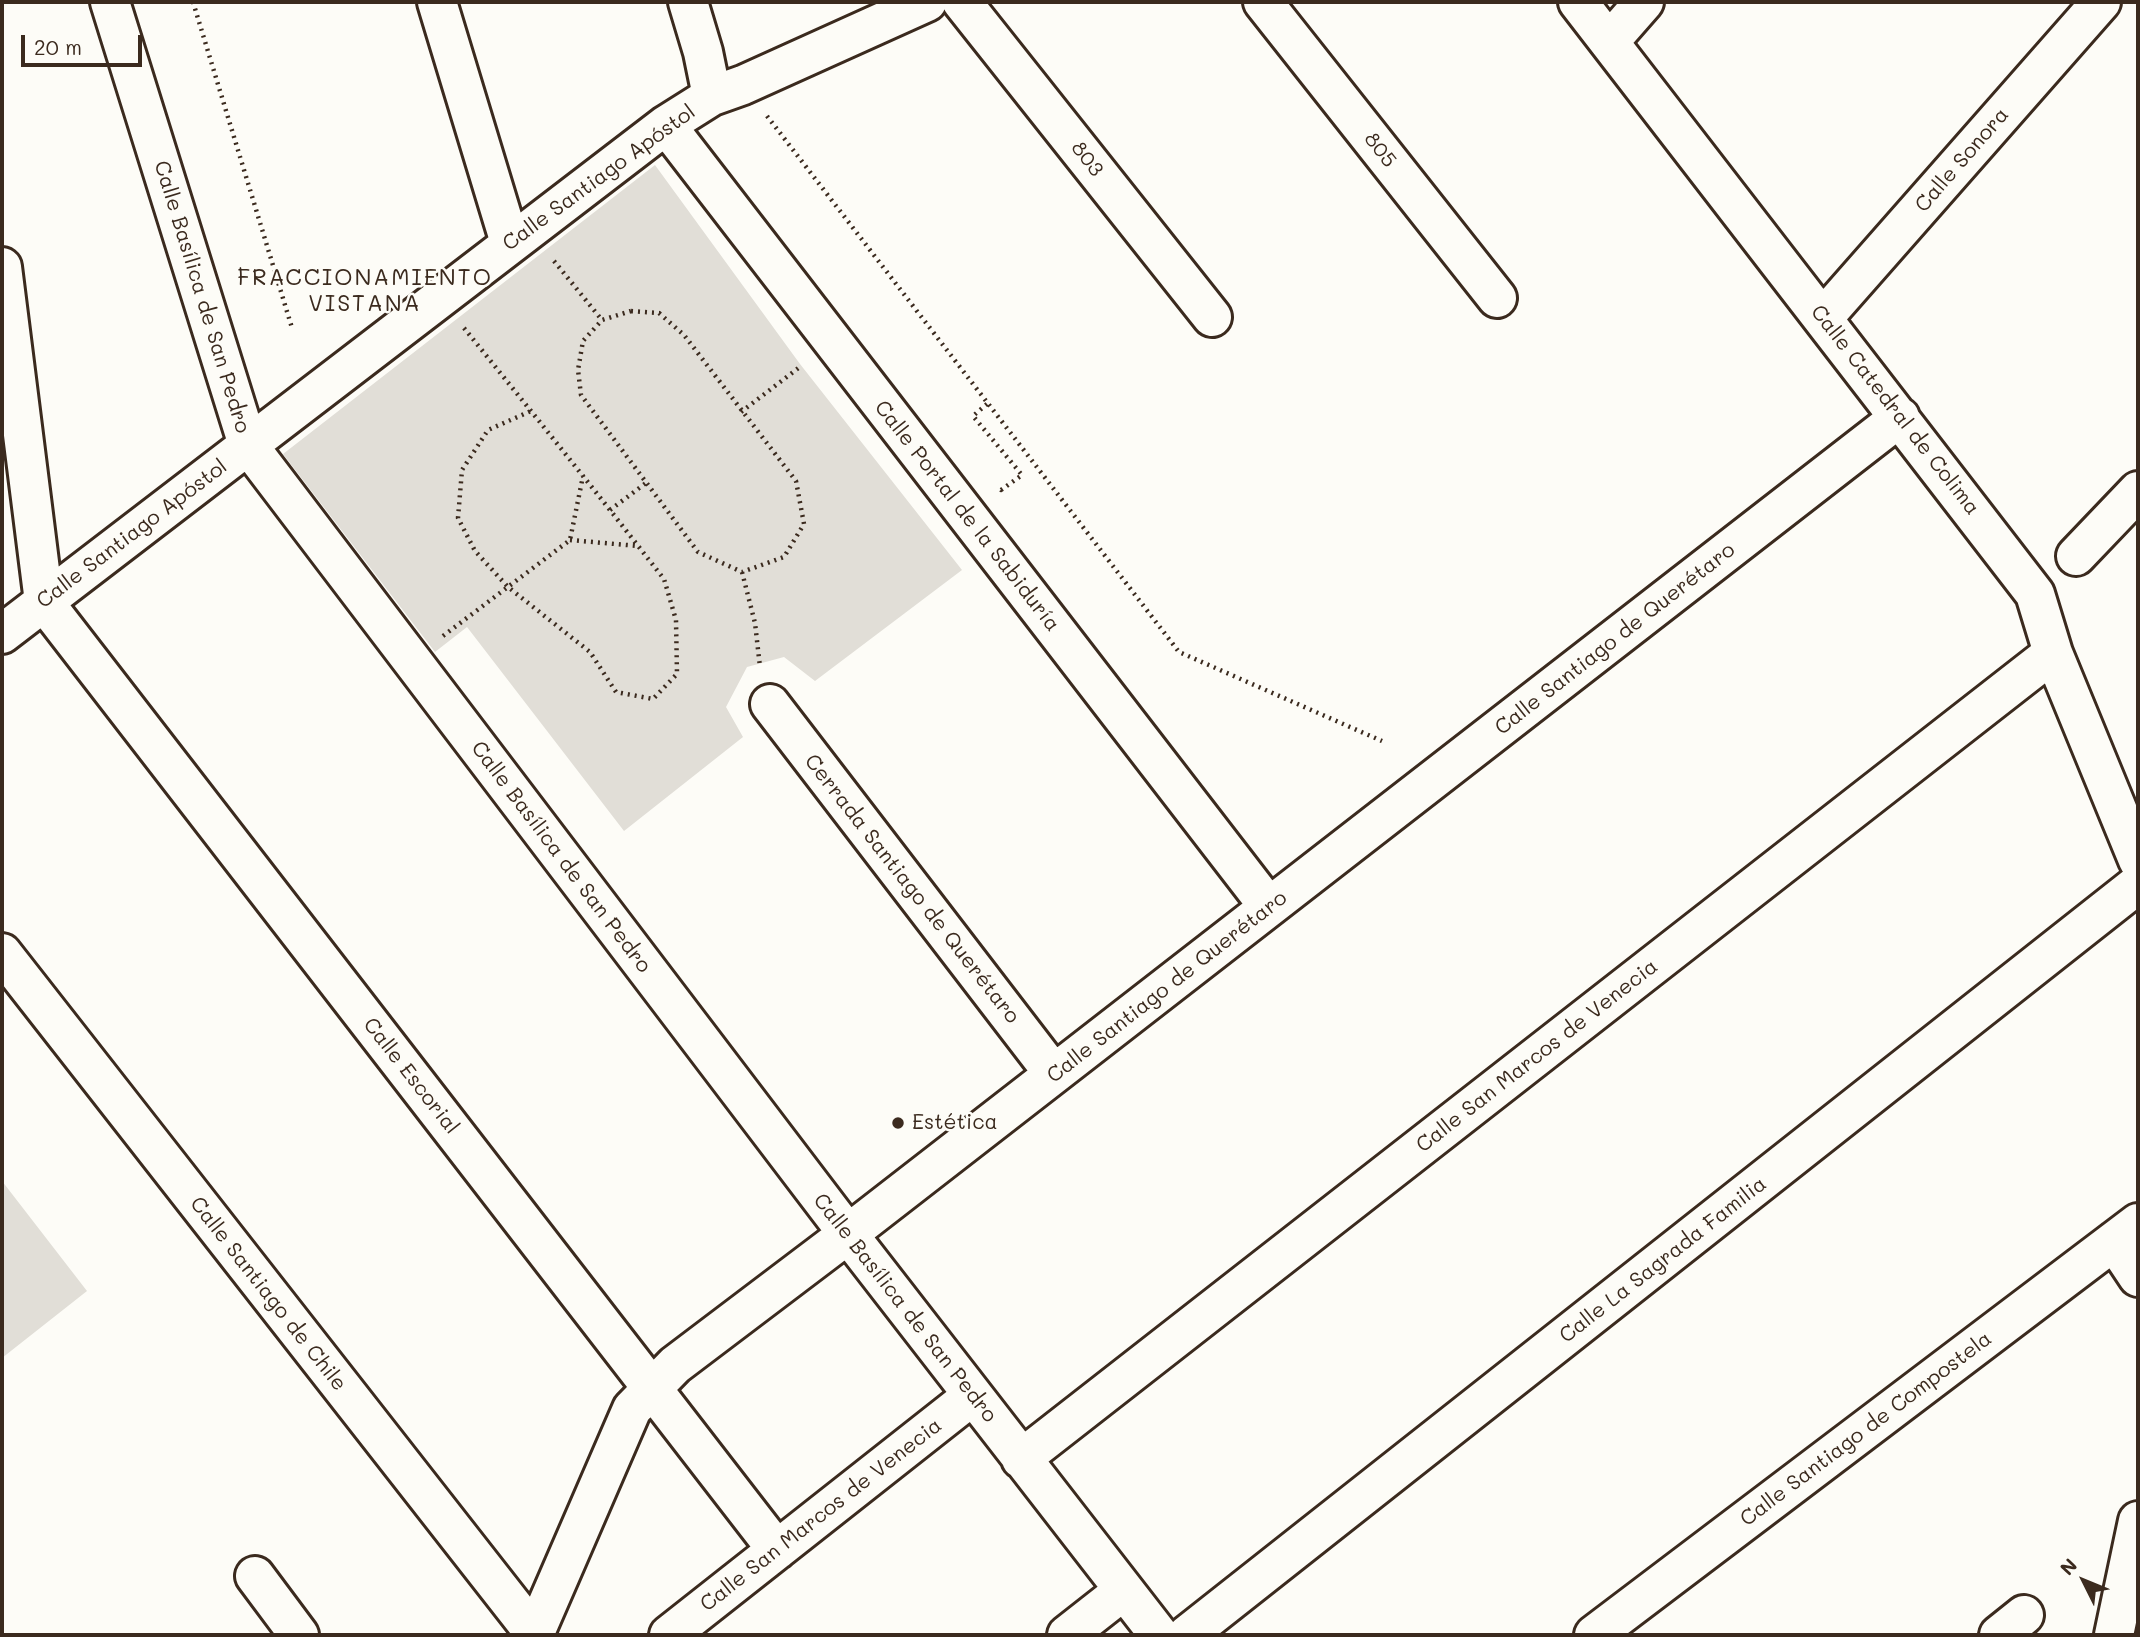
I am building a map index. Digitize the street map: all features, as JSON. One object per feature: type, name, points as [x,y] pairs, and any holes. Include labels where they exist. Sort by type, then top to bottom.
[{"type":"street","name":"Calle Basílica de San Pedro","points":[[110,2],[248,445],[972,1396],[1159,1635]]},
{"type":"street","points":[[437,2],[519,237]]},
{"type":"street","points":[[688,2],[703,52],[728,90]]},
{"type":"street","name":"Calle Santiago Apóstol","points":[[2,634],[666,125],[728,90],[926,2]]},
{"type":"street","name":"803","points":[[962,2],[1212,317]]},
{"type":"street","name":"805","points":[[1263,2],[1497,298]]},
{"type":"street","name":"Calle Catedral de Colima","points":[[1578,2],[2035,594],[2053,653],[2138,860]]},
{"type":"street","points":[[1609,42],[1644,2]]},
{"type":"street","name":"Calle Sonora","points":[[1823,318],[2101,2]]},
{"type":"street","name":"Calle Portal de la Sabiduría","points":[[666,125],[1269,907]]},
{"type":"street","points":[[2,267],[44,602]]},
{"type":"street","name":"Calle Santiago de Querétaro","points":[[535,1635],[632,1409],[675,1365],[848,1234],[1900,417]]},
{"type":"street","points":[[2076,556],[2138,491]]},
{"type":"street","name":"Calle Escorial","points":[[44,602],[777,1550]]},
{"type":"street","name":"Calle San Marcos de Venecia","points":[[1021,1459],[2053,653]]},
{"type":"street","name":"Cerrada Santiago de Querétaro","points":[[769,704],[1054,1074]]},
{"type":"street","name":"Calle La Sagrada Familia","points":[[1187,1635],[2138,884]]},
{"type":"street","name":"Calle Santiago de Chile","points":[[2,953],[535,1635]]},
{"type":"street","points":[[2126,1232],[2138,1277]]},
{"type":"street","name":"Calle Santiago de Compostela","points":[[1594,1635],[2126,1232]]},
{"type":"street","name":"Calle San Marcos de Venecia","points":[[669,1635],[972,1396]]},
{"type":"street","points":[[2114,1635],[2138,1521]]},
{"type":"street","points":[[255,1576],[299,1635]]},
{"type":"street","points":[[1067,1635],[1123,1591]]},
{"type":"path","points":[[194,2],[292,328]]},
{"type":"path","points":[[728,90],[987,404],[1179,652],[1382,741]]},
{"type":"path","points":[[519,237],[602,320]]},
{"type":"path","points":[[439,298],[531,411],[664,579],[676,620],[677,674],[653,699],[616,692],[590,652],[509,587],[475,551],[458,518],[461,470],[488,430],[531,411]]},
{"type":"path","points":[[631,311],[659,313],[684,335],[741,412],[796,481],[804,524],[784,557],[742,572],[698,552],[581,395],[578,370],[583,341],[602,320],[631,311]]},
{"type":"path","points":[[741,412],[832,342]]},
{"type":"path","points":[[987,404],[973,416],[1022,475],[1001,490],[993,480]]},
{"type":"path","points":[[411,660],[570,540],[583,476]]},
{"type":"path","points":[[610,510],[646,483]]},
{"type":"path","points":[[570,540],[638,546]]},
{"type":"path","points":[[742,572],[755,623],[759,664],[769,704]]},
{"type":"shaded area","points":[[655,165],[800,364],[962,570],[815,681],[784,657],[747,667],[726,707],[743,737],[624,831],[467,627],[435,652],[283,454]]},
{"type":"shaded area","points":[[2,1181],[87,1291],[2,1358]]},
{"type":"place","name":"Estética","points":[[898,1123]]},
{"type":"district","name":"FRACCIONAMIENTO VISTANA","points":[[365,291]]}]
